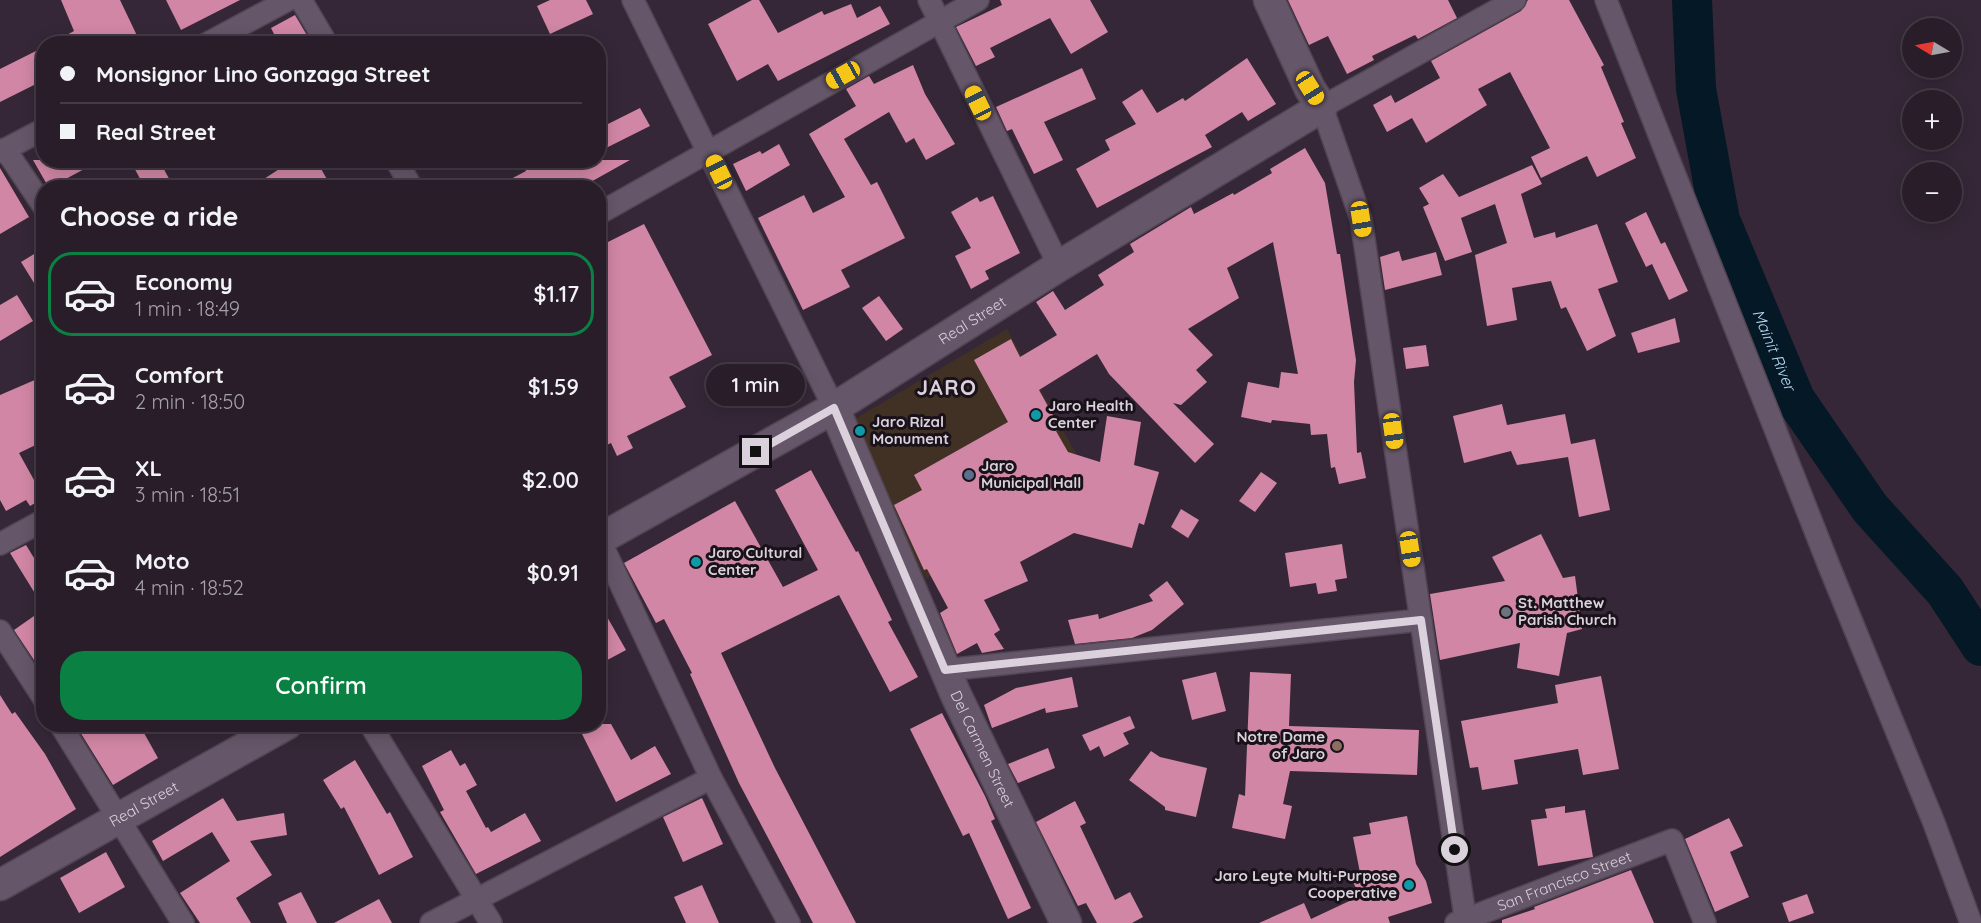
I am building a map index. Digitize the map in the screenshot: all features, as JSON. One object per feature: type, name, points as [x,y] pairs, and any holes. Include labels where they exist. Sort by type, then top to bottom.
[{"type":"main road","points":[[1269,0],[1316,98]]},
{"type":"main road","name":"Real Street","points":[[606,534],[834,408],[1059,266],[1316,98]]},
{"type":"main road","name":"Del Carmen Street","points":[[834,408],[945,670],[1066,923]]},
{"type":"main road","name":"Real Street","points":[[0,885],[119,816],[272,732]]},
{"type":"street","points":[[221,36],[288,0]]},
{"type":"street","points":[[301,0],[322,36]]},
{"type":"street","points":[[633,0],[834,408]]},
{"type":"street","points":[[929,0],[1059,266]]},
{"type":"street","points":[[606,209],[978,0]]},
{"type":"street","points":[[1462,922],[1421,620],[1361,219],[1316,98],[1480,8],[1515,0]]},
{"type":"street","points":[[1606,0],[1824,555],[1934,823],[1971,923]]},
{"type":"street","points":[[36,133],[2,151],[36,196]]},
{"type":"street","points":[[0,544],[36,524]]},
{"type":"street","points":[[606,553],[711,778],[789,923]]},
{"type":"street","points":[[945,670],[1421,620]]},
{"type":"street","points":[[0,631],[36,687]]},
{"type":"street","points":[[65,732],[183,923]]},
{"type":"street","points":[[375,732],[491,923]]},
{"type":"street","points":[[431,923],[711,778]]},
{"type":"street","name":"San Francisco Street","points":[[1462,922],[1672,840],[1705,923]]},
{"type":"shaded area","points":[[1007,329],[1089,477],[926,579],[848,423]]},
{"type":"building","points":[[61,0],[120,0],[137,36],[65,36],[74,31]]},
{"type":"building","points":[[166,0],[240,0],[181,30]]},
{"type":"building","points":[[550,0],[586,0],[593,14],[550,34],[537,6]]},
{"type":"building","points":[[752,0],[759,0],[778,33],[822,11],[824,15],[851,4],[857,18],[880,6],[890,24],[778,81],[768,64],[737,81],[708,24]]},
{"type":"building","points":[[1000,0],[1090,0],[1108,32],[1071,54],[1050,18],[990,48],[995,57],[976,66],[956,27],[1002,5]]},
{"type":"building","points":[[1288,0],[1448,0],[1457,18],[1418,39],[1415,35],[1372,56],[1374,60],[1347,74],[1328,36],[1309,45]]},
{"type":"building","points":[[1528,0],[1569,0],[1604,65],[1601,67],[1636,158],[1597,177],[1587,156],[1541,178],[1531,157],[1550,148],[1510,72],[1478,89],[1487,105],[1426,143],[1412,118],[1387,132],[1373,105],[1391,95],[1395,103],[1440,78],[1431,61],[1521,11]]},
{"type":"building","points":[[295,15],[307,36],[275,36],[271,28]]},
{"type":"building","points":[[36,51],[36,84],[0,102],[0,69]]},
{"type":"building","points":[[1247,58],[1276,104],[1248,121],[1242,112],[1205,135],[1212,147],[1097,208],[1076,169],[1110,150],[1105,140],[1136,124],[1122,102],[1142,89],[1157,113],[1183,98],[1185,101]]},
{"type":"building","points":[[913,65],[925,94],[955,144],[926,160],[914,138],[906,143],[889,112],[844,139],[871,185],[877,182],[905,238],[841,270],[850,287],[803,310],[758,218],[804,195],[813,213],[845,197],[809,134],[856,106],[846,89],[869,76],[874,84]]},
{"type":"building","points":[[1082,68],[1096,99],[1044,122],[1063,160],[1034,174],[1012,129],[1007,131],[996,107]]},
{"type":"building","points":[[640,108],[650,126],[606,148],[606,125]]},
{"type":"building","points":[[779,144],[790,165],[746,191],[733,164],[760,151],[762,154]]},
{"type":"building","points":[[1305,148],[1325,183],[1337,254],[1340,254],[1356,360],[1354,382],[1357,453],[1361,452],[1366,478],[1339,484],[1335,467],[1331,468],[1327,434],[1311,435],[1310,424],[1272,420],[1271,423],[1241,417],[1248,382],[1279,388],[1281,372],[1298,374],[1273,242],[1227,268],[1239,298],[1188,329],[1213,355],[1196,370],[1207,382],[1181,405],[1173,403],[1214,444],[1195,463],[1109,374],[1097,354],[1039,390],[1060,428],[1056,431],[1068,452],[1100,462],[1107,416],[1141,422],[1134,465],[1159,472],[1144,525],[1139,523],[1132,548],[1074,533],[1020,562],[1028,581],[984,600],[1000,630],[994,634],[1004,649],[982,653],[977,643],[957,654],[940,613],[948,608],[927,569],[924,570],[894,505],[922,490],[914,475],[1008,422],[974,360],[1011,339],[1020,357],[1057,335],[1036,302],[1053,291],[1065,310],[1104,285],[1098,275],[1134,252],[1130,244],[1191,207],[1194,214],[1233,193],[1234,195],[1272,173],[1270,169]]},
{"type":"building","points":[[606,160],[630,160],[594,180],[509,180],[526,171],[525,168],[606,168]]},
{"type":"building","points":[[1532,165],[1542,184],[1521,194],[1534,238],[1555,232],[1556,238],[1597,224],[1618,282],[1598,289],[1616,336],[1587,351],[1566,307],[1561,309],[1551,281],[1512,288],[1517,320],[1487,326],[1475,255],[1507,243],[1495,204],[1461,218],[1472,252],[1445,261],[1423,207],[1429,204],[1419,188],[1443,174],[1459,197]]},
{"type":"building","points":[[0,168],[29,217],[0,234]]},
{"type":"building","points":[[38,168],[86,168],[64,180],[44,180]]},
{"type":"building","points":[[134,168],[163,168],[170,180],[141,180]]},
{"type":"building","points":[[281,168],[321,168],[327,180],[262,180]]},
{"type":"building","points":[[993,196],[1020,253],[985,271],[989,279],[971,289],[955,256],[971,248],[951,212],[977,197],[980,202]]},
{"type":"building","points":[[1646,212],[1661,244],[1665,242],[1688,291],[1669,300],[1652,264],[1646,267],[1625,223]]},
{"type":"building","points":[[644,224],[712,355],[669,377],[686,407],[627,436],[633,448],[617,456],[611,443],[606,445],[606,417],[608,416],[606,412],[606,243]]},
{"type":"building","points":[[1399,251],[1402,261],[1436,252],[1442,275],[1385,290],[1380,257]]},
{"type":"building","points":[[36,253],[36,286],[21,262]]},
{"type":"building","points":[[17,295],[33,321],[0,341],[0,305]]},
{"type":"building","points":[[879,296],[903,329],[886,341],[862,308]]},
{"type":"building","points":[[1675,318],[1680,342],[1638,353],[1631,333]]},
{"type":"building","points":[[1426,345],[1429,366],[1406,369],[1403,348]]},
{"type":"building","points":[[758,364],[771,388],[740,405],[727,381]]},
{"type":"building","points":[[36,379],[36,445],[19,453],[36,484],[36,503],[30,506],[26,500],[6,511],[0,500],[0,395]]},
{"type":"building","points":[[1502,404],[1507,425],[1565,414],[1571,444],[1595,439],[1610,510],[1579,517],[1568,457],[1517,465],[1511,451],[1464,463],[1453,416]]},
{"type":"building","points":[[811,470],[856,552],[858,551],[892,620],[888,622],[918,677],[890,692],[839,595],[721,653],[775,768],[856,923],[813,923],[739,783],[690,674],[692,673],[664,619],[656,623],[624,563],[735,501],[783,587],[818,570],[775,490]]},
{"type":"building","points":[[1261,472],[1277,483],[1255,512],[1239,501]]},
{"type":"building","points":[[1181,509],[1199,520],[1188,538],[1171,527]]},
{"type":"building","name":"St. Matthew Parish Church","points":[[1541,534],[1563,578],[1575,576],[1582,629],[1567,633],[1559,676],[1517,668],[1520,643],[1440,660],[1430,594],[1505,581],[1492,557]]},
{"type":"building","points":[[1342,544],[1347,578],[1335,580],[1337,591],[1318,594],[1316,583],[1290,587],[1285,553]]},
{"type":"building","points":[[26,545],[36,561],[36,595],[10,553]]},
{"type":"building","points":[[1167,581],[1184,604],[1152,630],[1132,638],[1075,644],[1068,620],[1098,614],[1099,619],[1153,601],[1149,595]]},
{"type":"building","points":[[36,615],[36,663],[14,630]]},
{"type":"building","points":[[606,615],[626,650],[606,661]]},
{"type":"building","points":[[1216,672],[1226,711],[1192,720],[1182,680]]},
{"type":"building","points":[[1250,672],[1291,674],[1289,726],[1419,730],[1417,775],[1290,771],[1283,804],[1292,806],[1285,839],[1232,828],[1239,794],[1245,796]]},
{"type":"building","points":[[1601,676],[1619,769],[1583,775],[1578,749],[1514,760],[1518,784],[1482,790],[1478,767],[1470,768],[1461,721],[1558,703],[1555,685]]},
{"type":"building","points":[[1072,677],[1078,707],[1046,713],[1045,708],[992,728],[984,705],[1016,688]]},
{"type":"building","points":[[0,695],[12,714],[15,712],[45,754],[76,809],[0,857]]},
{"type":"building","points":[[942,713],[985,796],[995,819],[991,821],[1031,908],[1008,919],[969,833],[963,836],[910,729]]},
{"type":"building","points":[[1130,716],[1135,728],[1123,733],[1129,744],[1104,757],[1099,746],[1090,751],[1082,735]]},
{"type":"building","points":[[606,724],[611,724],[631,760],[655,746],[671,774],[616,802],[581,732],[606,732]]},
{"type":"building","points":[[80,732],[143,732],[158,758],[113,785]]},
{"type":"building","points":[[1048,748],[1055,768],[1018,783],[1008,764]]},
{"type":"building","points":[[451,750],[460,766],[465,763],[477,785],[466,791],[486,828],[488,827],[491,832],[525,813],[541,841],[476,874],[440,812],[444,810],[422,766]]},
{"type":"building","points":[[1151,751],[1160,757],[1207,768],[1196,817],[1165,810],[1165,807],[1129,780]]},
{"type":"building","points":[[355,760],[387,814],[390,812],[413,857],[379,875],[344,807],[341,809],[323,780]]},
{"type":"building","points":[[223,798],[237,821],[284,813],[287,835],[250,841],[272,875],[236,898],[251,923],[200,923],[180,893],[230,861],[212,832],[163,861],[152,841]]},
{"type":"building","points":[[702,798],[723,844],[683,862],[663,817]]},
{"type":"building","points":[[1075,801],[1086,823],[1080,826],[1115,900],[1130,892],[1143,917],[1132,923],[1097,923],[1086,903],[1078,906],[1036,822]]},
{"type":"building","points":[[1565,806],[1565,813],[1585,810],[1593,857],[1538,866],[1531,820],[1547,818],[1545,809]]},
{"type":"building","points":[[1407,816],[1416,864],[1426,881],[1432,903],[1388,917],[1390,923],[1259,923],[1304,903],[1311,919],[1360,896],[1353,882],[1361,878],[1353,837],[1371,834],[1369,823]]},
{"type":"building","points":[[1729,818],[1743,846],[1730,852],[1749,897],[1715,912],[1685,839]]},
{"type":"building","points":[[106,852],[125,887],[79,913],[60,878]]},
{"type":"building","points":[[1631,870],[1654,923],[1502,923],[1502,920]]},
{"type":"building","points":[[702,885],[719,923],[686,923],[674,897]]},
{"type":"building","points":[[301,892],[317,923],[287,923],[278,903]]},
{"type":"building","points":[[1807,894],[1814,913],[1789,922],[1782,903]]},
{"type":"building","points":[[379,899],[392,923],[334,923]]},
{"type":"waterway","name":"Mainit River","points":[[1692,0],[1696,89],[1720,220],[1795,399],[1870,508],[1945,591],[1981,646]]},
{"type":"place","name":"Jaro Health Center","points":[[1036,415]]},
{"type":"place","name":"Jaro Rizal Monument","points":[[860,431]]},
{"type":"place","name":"Jaro Municipal Hall","points":[[969,475]]},
{"type":"place","name":"Jaro Cultural Center","points":[[696,562]]},
{"type":"place","name":"St. Matthew Parish Church","points":[[1506,612]]},
{"type":"place","name":"Notre Dame of Jaro","points":[[1337,746]]},
{"type":"place","name":"Jaro Leyte Multi-Purpose Cooperative","points":[[1409,885]]},
{"type":"district","name":"JARO","points":[[947,388]]},
{"type":"route","points":[[756,452],[834,408],[945,670],[1421,620],[1455,850]]}]
